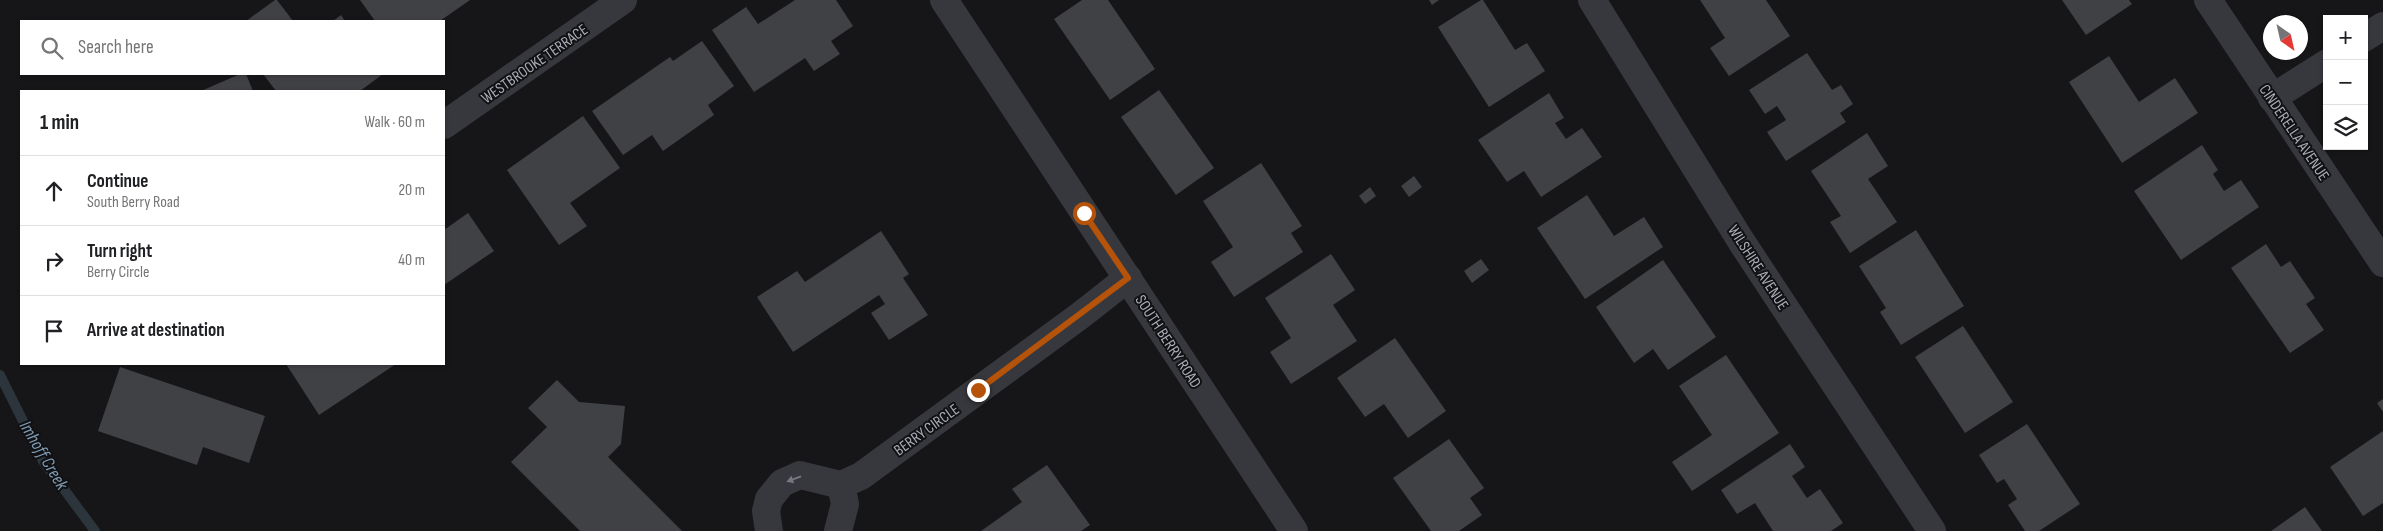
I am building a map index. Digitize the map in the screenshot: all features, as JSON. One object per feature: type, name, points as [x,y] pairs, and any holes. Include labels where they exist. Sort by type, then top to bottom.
[{"type":"street","name":"WESTBROOKE TERRACE","points":[[445,124],[623,0]]},
{"type":"street","name":"SOUTH BERRY ROAD","points":[[944,0],[1294,531]]},
{"type":"street","name":"WILSHIRE AVENUE","points":[[1592,0],[1741,240],[1932,531]]},
{"type":"street","name":"CINDERELLA AVENUE","points":[[2208,0],[2383,263]]},
{"type":"street","points":[[2368,35],[2383,26]]},
{"type":"street","points":[[2272,98],[2323,65]]},
{"type":"street","name":"BERRY CIRCLE","points":[[841,485],[861,476],[1128,278]]},
{"type":"street","points":[[769,531],[766,511],[769,499],[782,483],[800,476],[841,485],[845,504],[838,531]]},
{"type":"building","points":[[277,0],[292,20],[247,20]]},
{"type":"building","points":[[360,0],[470,0],[441,20],[374,20]]},
{"type":"building","points":[[795,0],[836,0],[853,26],[831,41],[840,54],[814,71],[805,58],[754,92],[712,30],[746,7],[758,24]]},
{"type":"building","points":[[1082,0],[1108,0],[1155,69],[1110,100],[1054,19]]},
{"type":"building","points":[[1429,0],[1439,0],[1432,5]]},
{"type":"building","points":[[1483,0],[1515,50],[1527,43],[1545,71],[1489,107],[1438,27]]},
{"type":"building","points":[[1700,0],[1766,0],[1790,36],[1729,76],[1710,48],[1725,38]]},
{"type":"building","points":[[2062,0],[2129,0],[2132,4],[2086,35]]},
{"type":"building","points":[[341,15],[344,20],[334,20]]},
{"type":"building","points":[[702,41],[734,86],[708,105],[714,115],[663,151],[652,135],[623,155],[592,111],[670,57],[673,61]]},
{"type":"building","points":[[1807,53],[1832,90],[1841,85],[1853,104],[1840,113],[1846,122],[1786,161],[1767,132],[1786,120],[1777,106],[1765,114],[1749,90]]},
{"type":"building","points":[[2109,56],[2139,102],[2175,78],[2198,113],[2122,163],[2069,82]]},
{"type":"building","points":[[238,75],[246,75],[253,90],[203,90]]},
{"type":"building","points":[[264,75],[382,75],[361,90],[275,90]]},
{"type":"building","points":[[1159,90],[1214,168],[1176,195],[1121,117]]},
{"type":"building","points":[[1549,93],[1564,118],[1555,123],[1566,139],[1582,128],[1602,157],[1541,197],[1524,171],[1507,182],[1478,140]]},
{"type":"building","points":[[583,116],[620,168],[570,203],[587,226],[559,245],[507,170]]},
{"type":"building","points":[[1867,133],[1888,166],[1868,179],[1897,222],[1850,253],[1830,222],[1841,216],[1811,171]]},
{"type":"building","points":[[2202,145],[2218,170],[2213,174],[2224,191],[2241,180],[2259,207],[2181,260],[2134,191]]},
{"type":"building","points":[[1261,163],[1302,226],[1291,233],[1303,252],[1234,297],[1211,262],[1233,247],[1203,201]]},
{"type":"building","points":[[1414,176],[1422,187],[1409,197],[1401,186]]},
{"type":"building","points":[[1370,187],[1376,196],[1365,204],[1359,196]]},
{"type":"building","points":[[1587,195],[1614,236],[1644,217],[1663,247],[1585,299],[1537,228]]},
{"type":"building","points":[[468,213],[494,251],[445,284],[445,229]]},
{"type":"building","points":[[1916,230],[1964,306],[1901,345],[1880,312],[1886,308],[1859,266]]},
{"type":"building","points":[[881,231],[909,274],[903,278],[928,315],[889,340],[871,313],[885,304],[879,295],[793,352],[757,297],[797,271],[805,282]]},
{"type":"building","points":[[2266,244],[2281,267],[2290,261],[2315,298],[2306,304],[2324,330],[2290,353],[2231,268]]},
{"type":"building","points":[[1331,254],[1355,290],[1333,305],[1357,341],[1291,384],[1270,352],[1291,338],[1265,298]]},
{"type":"building","points":[[1481,259],[1489,270],[1472,283],[1464,271]]},
{"type":"building","points":[[1663,260],[1716,337],[1668,370],[1653,349],[1634,363],[1596,307]]},
{"type":"building","points":[[1963,326],[2013,402],[1965,433],[1915,357]]},
{"type":"building","points":[[1395,338],[1446,411],[1408,438],[1384,404],[1365,417],[1337,378]]},
{"type":"building","points":[[1726,355],[1779,433],[1692,491],[1672,462],[1712,435],[1679,386]]},
{"type":"building","points":[[287,365],[394,365],[319,415]]},
{"type":"building","points":[[120,367],[265,416],[249,463],[203,447],[197,465],[98,431]]},
{"type":"building","points":[[557,380],[579,402],[625,406],[621,444],[608,457],[682,531],[580,531],[511,462],[547,427],[528,408]]},
{"type":"building","points":[[2383,399],[2383,412],[2377,403]]},
{"type":"building","points":[[2027,424],[2080,504],[2039,531],[2025,531],[2008,505],[2017,499],[2004,479],[1997,483],[1979,455]]},
{"type":"building","points":[[2383,431],[2383,503],[2363,516],[2330,467]]},
{"type":"building","points":[[1449,439],[1484,488],[1470,498],[1482,515],[1459,531],[1431,531],[1393,478]]},
{"type":"building","points":[[1790,444],[1805,467],[1792,476],[1807,498],[1820,489],[1843,523],[1831,531],[1773,531],[1755,503],[1737,514],[1721,490]]},
{"type":"building","points":[[1047,465],[1090,525],[1081,531],[981,531],[1022,502],[1012,489]]},
{"type":"building","points":[[2305,507],[2322,531],[2271,531]]},
{"type":"waterway","name":"Imhoff Creek","points":[[0,375],[43,461],[95,531]]},
{"type":"route","points":[[978,390],[1081,315],[1128,278],[1084,213]]}]
